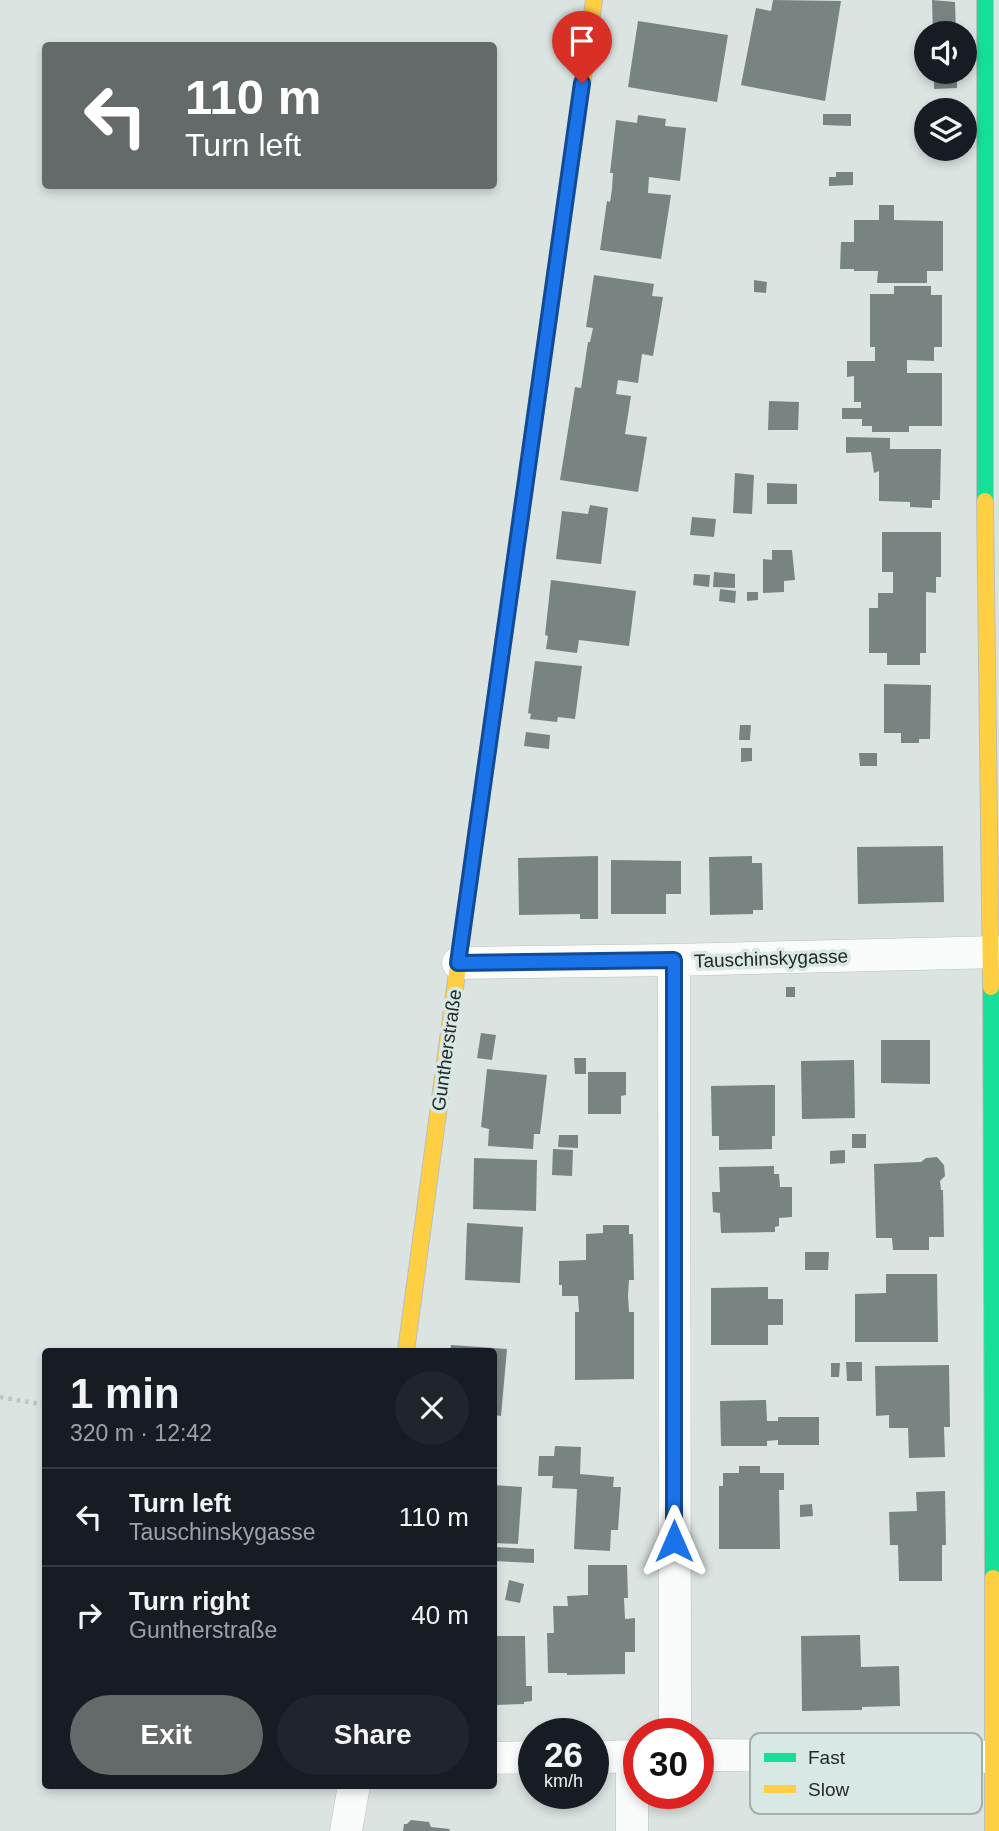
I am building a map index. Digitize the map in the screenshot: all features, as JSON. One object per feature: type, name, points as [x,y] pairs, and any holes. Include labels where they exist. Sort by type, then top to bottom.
[{"type":"street","name":"Guntherstraße","points":[[406,1348],[594,0]]},
{"type":"street","points":[[985,0],[984,424],[994,952],[992,1099],[996,1757],[993,1831]]},
{"type":"street","name":"Tauschinskygasse","points":[[458,963],[994,952]]},
{"type":"street","points":[[674,960],[674,1718]]},
{"type":"street","points":[[714,1755],[750,1755]]},
{"type":"street","points":[[497,1758],[518,1757]]},
{"type":"street","points":[[346,1831],[353,1789]]},
{"type":"street","points":[[632,1831],[633,1809]]},
{"type":"path","points":[[0,1397],[42,1404]]},
{"type":"building","points":[[773,0],[841,1],[825,101],[741,85],[756,8],[771,11]]},
{"type":"building","points":[[932,0],[955,2],[956,21],[933,21]]},
{"type":"building","points":[[638,21],[728,35],[717,102],[628,87]]},
{"type":"building","points":[[934,84],[957,84],[957,88],[934,89]]},
{"type":"building","points":[[823,114],[851,114],[851,126],[823,125]]},
{"type":"building","points":[[638,115],[666,119],[665,126],[686,128],[680,181],[649,177],[648,193],[671,195],[661,259],[600,250],[607,201],[610,202],[612,189],[613,173],[610,173],[616,120],[637,123]]},
{"type":"building","points":[[836,172],[853,172],[853,185],[829,186],[829,177],[836,177]]},
{"type":"building","points":[[879,205],[894,205],[894,220],[943,221],[943,271],[927,271],[927,283],[877,283],[878,271],[840,269],[841,242],[854,242],[854,220],[879,220]]},
{"type":"building","points":[[594,275],[654,284],[652,296],[663,297],[653,356],[642,354],[638,383],[618,380],[616,394],[631,396],[625,434],[647,437],[638,492],[560,480],[575,387],[581,388],[588,342],[593,328],[586,327]]},
{"type":"building","points":[[754,280],[767,282],[766,293],[754,292]]},
{"type":"building","points":[[894,286],[931,286],[931,295],[942,295],[942,347],[934,347],[934,361],[907,360],[907,373],[942,373],[942,426],[909,426],[909,432],[872,432],[872,426],[862,426],[862,419],[842,419],[842,408],[861,408],[861,402],[854,402],[854,376],[847,377],[847,361],[875,361],[875,347],[870,347],[870,294],[894,294]]},
{"type":"building","points":[[769,401],[799,402],[798,430],[768,430]]},
{"type":"building","points":[[846,437],[890,438],[890,449],[941,449],[940,500],[932,500],[932,508],[910,507],[910,502],[879,501],[879,471],[874,473],[871,452],[846,453]]},
{"type":"building","points":[[735,473],[754,475],[752,514],[733,513]]},
{"type":"building","points":[[767,483],[797,484],[797,504],[767,504]]},
{"type":"building","points":[[590,505],[608,508],[601,564],[556,559],[562,511],[588,514]]},
{"type":"building","points":[[692,517],[716,519],[714,537],[690,535]]},
{"type":"building","points":[[882,532],[941,532],[941,577],[936,577],[936,593],[926,592],[926,653],[920,653],[920,665],[887,665],[887,653],[869,653],[869,608],[878,608],[878,593],[893,593],[893,572],[882,572]]},
{"type":"building","points":[[772,550],[792,550],[795,580],[784,581],[784,592],[763,593],[763,559],[772,560]]},
{"type":"building","points":[[714,572],[735,574],[735,588],[713,587]]},
{"type":"building","points":[[694,574],[710,575],[709,587],[693,585]]},
{"type":"building","points":[[551,580],[636,591],[629,646],[579,640],[577,653],[546,649]]},
{"type":"building","points":[[720,589],[736,591],[735,603],[719,601]]},
{"type":"building","points":[[747,592],[758,592],[758,600],[747,601]]},
{"type":"building","points":[[535,661],[582,666],[575,719],[558,717],[557,722],[530,719],[531,714],[528,713]]},
{"type":"building","points":[[884,684],[931,685],[930,739],[919,739],[919,743],[901,743],[901,733],[884,733]]},
{"type":"building","points":[[740,725],[751,725],[750,740],[739,740]]},
{"type":"building","points":[[526,732],[550,735],[549,749],[524,746]]},
{"type":"building","points":[[741,748],[752,748],[752,761],[741,762]]},
{"type":"building","points":[[859,753],[877,753],[877,766],[860,766]]},
{"type":"building","points":[[943,846],[944,902],[858,904],[857,847]]},
{"type":"building","points":[[598,856],[598,919],[580,919],[580,914],[519,915],[518,858]]},
{"type":"building","points":[[752,856],[752,863],[762,863],[763,910],[753,910],[753,914],[710,915],[709,857]]},
{"type":"building","points":[[611,860],[681,861],[681,894],[666,894],[666,914],[611,914]]},
{"type":"building","points":[[786,987],[795,987],[795,997],[786,997]]},
{"type":"building","points":[[481,1033],[496,1035],[492,1060],[477,1058]]},
{"type":"building","points":[[881,1040],[930,1040],[930,1084],[881,1083]]},
{"type":"building","points":[[574,1058],[586,1058],[586,1074],[575,1074]]},
{"type":"building","points":[[854,1060],[855,1118],[802,1119],[801,1061]]},
{"type":"building","points":[[487,1069],[547,1075],[540,1134],[534,1134],[533,1149],[488,1146],[489,1129],[481,1127]]},
{"type":"building","points":[[588,1072],[626,1072],[626,1095],[621,1096],[621,1114],[588,1114]]},
{"type":"building","points":[[775,1085],[775,1136],[772,1136],[772,1149],[719,1150],[719,1136],[712,1136],[711,1086]]},
{"type":"building","points":[[852,1134],[866,1134],[866,1148],[852,1148]]},
{"type":"building","points":[[559,1135],[578,1135],[578,1148],[558,1147]]},
{"type":"building","points":[[553,1149],[573,1150],[572,1176],[552,1175]]},
{"type":"building","points":[[845,1150],[845,1163],[830,1164],[830,1151]]},
{"type":"building","points":[[937,1157],[944,1165],[945,1176],[940,1181],[943,1190],[944,1237],[929,1237],[929,1250],[893,1250],[892,1238],[876,1238],[874,1164],[921,1162],[926,1158]]},
{"type":"building","points":[[474,1158],[537,1160],[536,1211],[473,1209]]},
{"type":"building","points":[[774,1166],[774,1174],[779,1174],[780,1187],[792,1187],[792,1217],[779,1218],[779,1226],[775,1227],[775,1232],[721,1233],[720,1213],[713,1212],[712,1192],[720,1192],[719,1167]]},
{"type":"building","points":[[467,1223],[523,1227],[520,1283],[465,1280]]},
{"type":"building","points":[[603,1225],[629,1225],[629,1234],[633,1234],[634,1280],[629,1280],[628,1295],[629,1312],[634,1312],[634,1379],[575,1380],[575,1312],[579,1312],[578,1296],[562,1296],[559,1261],[586,1260],[586,1234],[603,1233]]},
{"type":"building","points":[[805,1252],[829,1252],[828,1270],[805,1270]]},
{"type":"building","points":[[886,1274],[937,1274],[938,1342],[855,1342],[855,1294],[886,1293]]},
{"type":"building","points":[[768,1287],[768,1299],[783,1299],[783,1325],[768,1325],[768,1345],[711,1345],[711,1288]]},
{"type":"building","points":[[451,1345],[493,1348],[450,1348]]},
{"type":"building","points":[[497,1348],[507,1349],[501,1416],[497,1415]]},
{"type":"building","points":[[846,1362],[862,1362],[862,1381],[847,1381]]},
{"type":"building","points":[[831,1363],[840,1363],[839,1377],[831,1377]]},
{"type":"building","points":[[949,1365],[950,1427],[944,1427],[945,1457],[909,1458],[908,1428],[889,1428],[889,1415],[876,1416],[875,1366]]},
{"type":"building","points":[[766,1400],[767,1421],[778,1421],[778,1417],[819,1417],[819,1445],[778,1445],[778,1440],[767,1441],[767,1446],[721,1446],[720,1401]]},
{"type":"building","points":[[555,1446],[581,1447],[580,1474],[614,1477],[613,1487],[621,1487],[618,1530],[611,1530],[610,1551],[574,1549],[577,1489],[552,1488],[553,1476],[538,1476],[539,1456],[554,1456]]},
{"type":"building","points":[[739,1466],[760,1466],[760,1473],[784,1473],[784,1490],[779,1490],[780,1549],[719,1549],[719,1486],[723,1486],[723,1473],[739,1473]]},
{"type":"building","points":[[497,1485],[522,1487],[518,1544],[497,1543]]},
{"type":"building","points":[[945,1491],[946,1545],[942,1545],[942,1581],[899,1581],[898,1545],[890,1545],[889,1512],[917,1511],[916,1492]]},
{"type":"building","points":[[812,1504],[813,1516],[800,1517],[800,1505]]},
{"type":"building","points":[[497,1547],[534,1549],[534,1563],[497,1561]]},
{"type":"building","points":[[588,1565],[627,1565],[628,1598],[624,1598],[625,1619],[635,1618],[635,1652],[625,1652],[625,1674],[548,1673],[547,1633],[554,1633],[553,1606],[568,1606],[567,1596],[588,1595]]},
{"type":"building","points":[[509,1580],[524,1584],[520,1603],[505,1600]]},
{"type":"building","points":[[860,1635],[861,1667],[899,1666],[900,1706],[802,1711],[801,1636]]},
{"type":"building","points":[[497,1636],[525,1636],[526,1686],[532,1686],[532,1701],[497,1705]]},
{"type":"building","points":[[411,1820],[429,1822],[431,1827],[450,1829],[403,1831],[404,1824]]},
{"type":"traffic: fast","points":[[985,0],[985,501]]},
{"type":"traffic: fast","points":[[469,884],[538,395]]},
{"type":"traffic: fast","points":[[991,987],[993,1578]]},
{"type":"traffic: slow","points":[[538,395],[594,0]]},
{"type":"traffic: slow","points":[[985,501],[991,987]]},
{"type":"traffic: slow","points":[[406,1348],[469,884]]},
{"type":"traffic: slow","points":[[993,1578],[993,1831]]},
{"type":"route","points":[[582,83],[458,963],[674,960],[674,1541]]}]
